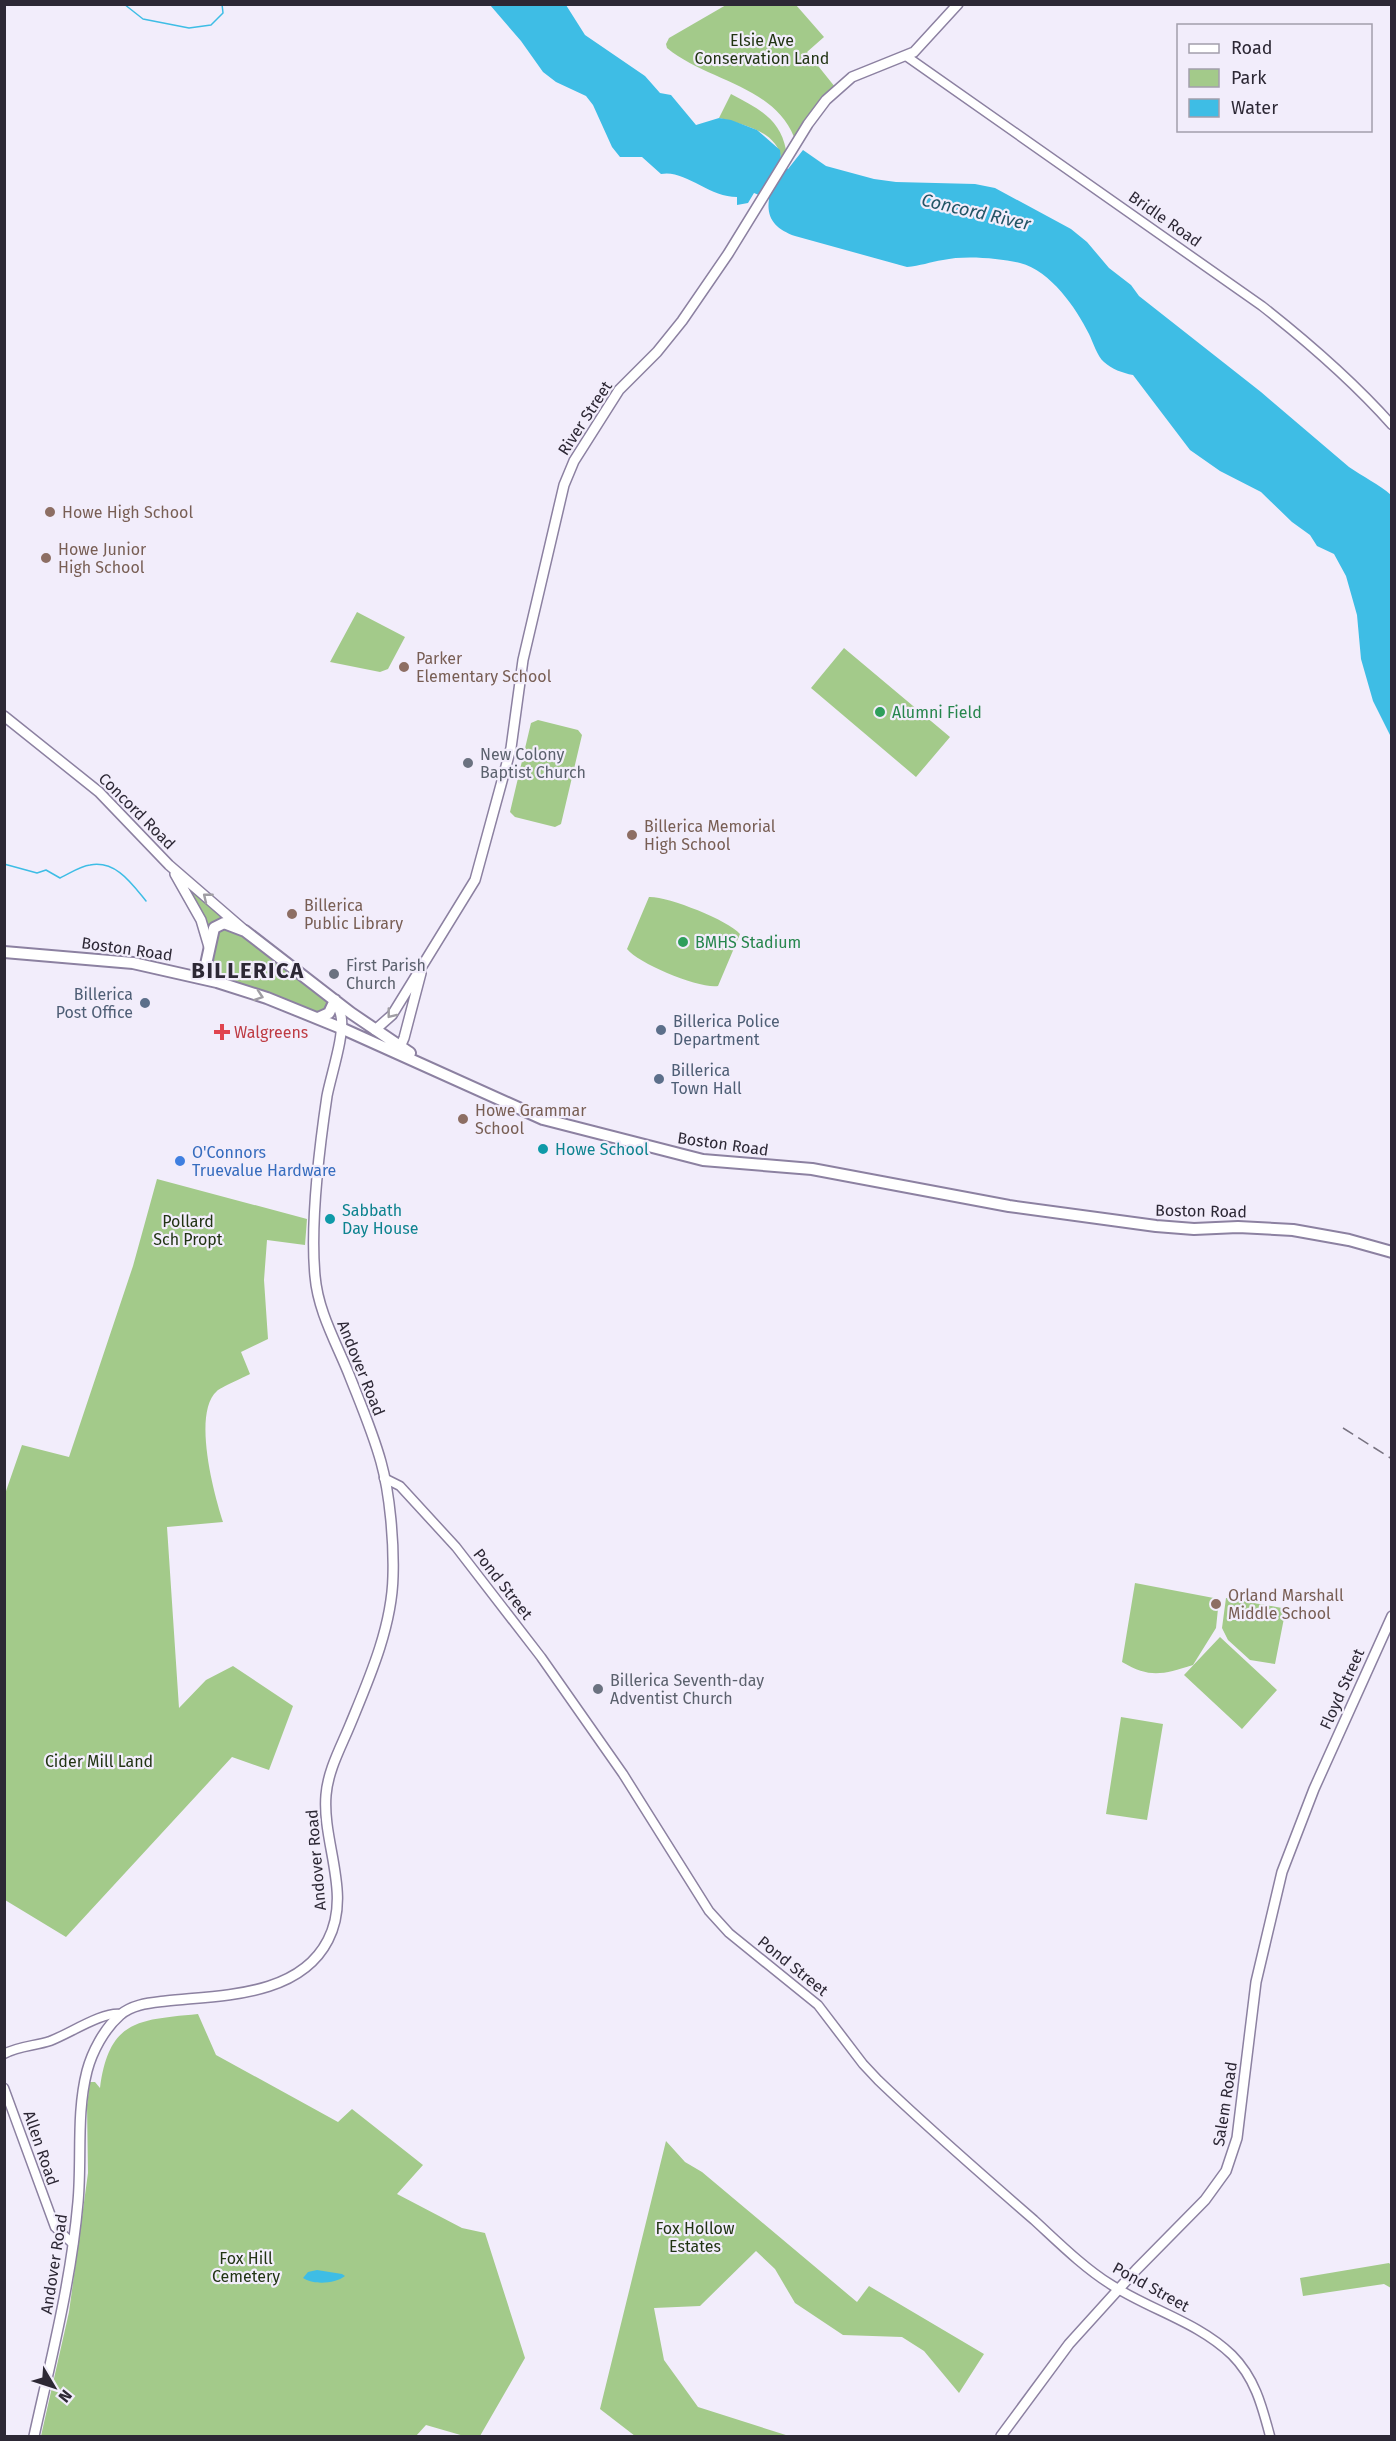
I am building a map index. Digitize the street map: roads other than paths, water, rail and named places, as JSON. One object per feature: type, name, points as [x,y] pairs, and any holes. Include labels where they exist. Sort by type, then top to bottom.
[{"type":"main road","name":"River Street","points":[[375,1030],[392,1015],[476,879],[511,748],[523,660],[567,473],[619,390],[657,352],[728,254],[818,109],[839,86],[858,74],[906,56],[921,46],[958,4]]},
{"type":"main road","name":"Concord Road","points":[[4,716],[107,799],[169,864],[245,930],[375,1030],[397,1050]]},
{"type":"main road","points":[[169,864],[201,920],[209,946]]},
{"type":"main road","points":[[203,978],[214,928],[220,924],[228,924],[245,930]]},
{"type":"main road","name":"Boston Road","points":[[4,952],[133,963],[203,978],[267,998],[397,1050],[434,1070],[543,1119],[703,1160],[812,1169],[1009,1206],[1156,1226],[1194,1229],[1238,1227],[1293,1230],[1349,1240],[1392,1252]]},
{"type":"main road","name":"River Street","points":[[397,1050],[425,959]]},
{"type":"main road","points":[[318,1018],[329,1013],[335,1000]]},
{"type":"main road","points":[[335,1000],[341,1016],[341,1028]]},
{"type":"main road","name":"Andover Road","points":[[34,2436],[60,2326],[78,2202],[82,2106],[86,2078],[97,2047],[121,2014],[133,2007],[244,1992],[277,1983],[308,1966],[322,1950],[335,1923],[338,1902],[327,1816],[327,1786],[369,1675],[391,1604],[393,1544],[382,1464],[322,1310],[315,1280],[313,1254],[323,1132],[327,1096],[341,1028]]},
{"type":"main road","name":"Floyd Street","points":[[1321,1774],[1392,1616]]},
{"type":"main road","name":"Salem Road","points":[[1001,2436],[1069,2343],[1118,2288],[1205,2200],[1220,2181],[1234,2152],[1242,2111],[1256,1982],[1266,1935],[1282,1872],[1321,1774]]},
{"type":"street","name":"Bridle Road","points":[[906,56],[1270,312],[1358,387],[1392,425]]},
{"type":"street","name":"Pond Street","points":[[384,1478],[400,1486],[456,1547],[541,1657],[623,1774],[697,1895],[722,1928],[818,2005],[863,2064],[928,2126],[1069,2251],[1110,2284],[1177,2318],[1205,2335],[1233,2357],[1248,2374],[1257,2392],[1270,2436]]},
{"type":"street","points":[[4,2054],[52,2040],[109,2014],[121,2014]]},
{"type":"street","points":[[4,2047],[16,2049]]},
{"type":"street","name":"Allen Road","points":[[4,2088],[55,2227],[73,2244]]},
{"type":"water","name":"Concord River","points":[[490,5],[566,5],[585,35],[645,76],[660,93],[671,95],[696,125],[719,118],[757,130],[780,150],[781,159],[777,164],[788,169],[803,150],[826,166],[874,179],[896,182],[975,184],[995,188],[1071,229],[1087,242],[1109,268],[1131,285],[1139,296],[1261,392],[1349,467],[1391,495],[1391,737],[1373,701],[1361,659],[1357,615],[1346,576],[1334,554],[1317,546],[1310,535],[1292,522],[1261,492],[1220,471],[1190,450],[1133,375],[1114,369],[1097,353],[1084,324],[1070,302],[1052,282],[1031,267],[1020,263],[982,258],[951,258],[907,267],[795,236],[782,230],[771,218],[769,199],[754,193],[748,203],[737,205],[737,197],[717,193],[679,175],[661,174],[642,157],[620,157],[612,147],[593,105],[586,96],[556,82],[543,72],[521,41]]},
{"type":"water","points":[[317,2270],[345,2276],[336,2281],[324,2283],[312,2282],[303,2278],[308,2272]]},
{"type":"waterway","points":[[124,4],[143,19],[189,28],[211,25],[223,13],[222,4]]},
{"type":"waterway","points":[[4,864],[37,873],[46,870],[60,878],[78,868],[99,864],[108,866],[122,875],[146,901]]},
{"type":"railway","points":[[1343,1428],[1392,1459]]},
{"type":"place","name":"Howe High School","points":[[50,512]]},
{"type":"place","name":"Howe Junior High School","points":[[46,558]]},
{"type":"place","name":"Parker Elementary School","points":[[404,667]]},
{"type":"place","name":"Alumni Field","points":[[880,712]]},
{"type":"place","name":"New Colony Baptist Church","points":[[468,763]]},
{"type":"place","name":"Billerica Memorial High School","points":[[632,835]]},
{"type":"place","name":"Billerica Public Library","points":[[292,914]]},
{"type":"place","name":"BMHS Stadium","points":[[683,942]]},
{"type":"place","name":"First Parish Church","points":[[334,974]]},
{"type":"place","name":"Billerica Post Office","points":[[145,1003]]},
{"type":"place","name":"Billerica Police Department","points":[[661,1030]]},
{"type":"place","name":"Walgreens","points":[[222,1032]]},
{"type":"place","name":"Billerica Town Hall","points":[[659,1079]]},
{"type":"place","name":"Howe Grammar School","points":[[463,1119]]},
{"type":"place","name":"Howe School","points":[[543,1149]]},
{"type":"place","name":"O'Connors Truevalue Hardware","points":[[180,1161]]},
{"type":"place","name":"Sabbath Day House","points":[[330,1219]]},
{"type":"place","name":"Orland Marshall Middle School","points":[[1216,1604]]},
{"type":"place","name":"Billerica Seventh-day Adventist Church","points":[[598,1689]]},
{"type":"district","name":"BILLERICA","points":[[248,970]]},
{"type":"park label","name":"Elsie Ave Conservation Land","points":[[762,49]]},
{"type":"park label","name":"Pollard Sch Propt","points":[[188,1230]]},
{"type":"park label","name":"Cider Mill Land","points":[[99,1761]]},
{"type":"park label","name":"Fox Hollow Estates","points":[[695,2237]]},
{"type":"park label","name":"Fox Hill Cemetery","points":[[246,2267]]}]
